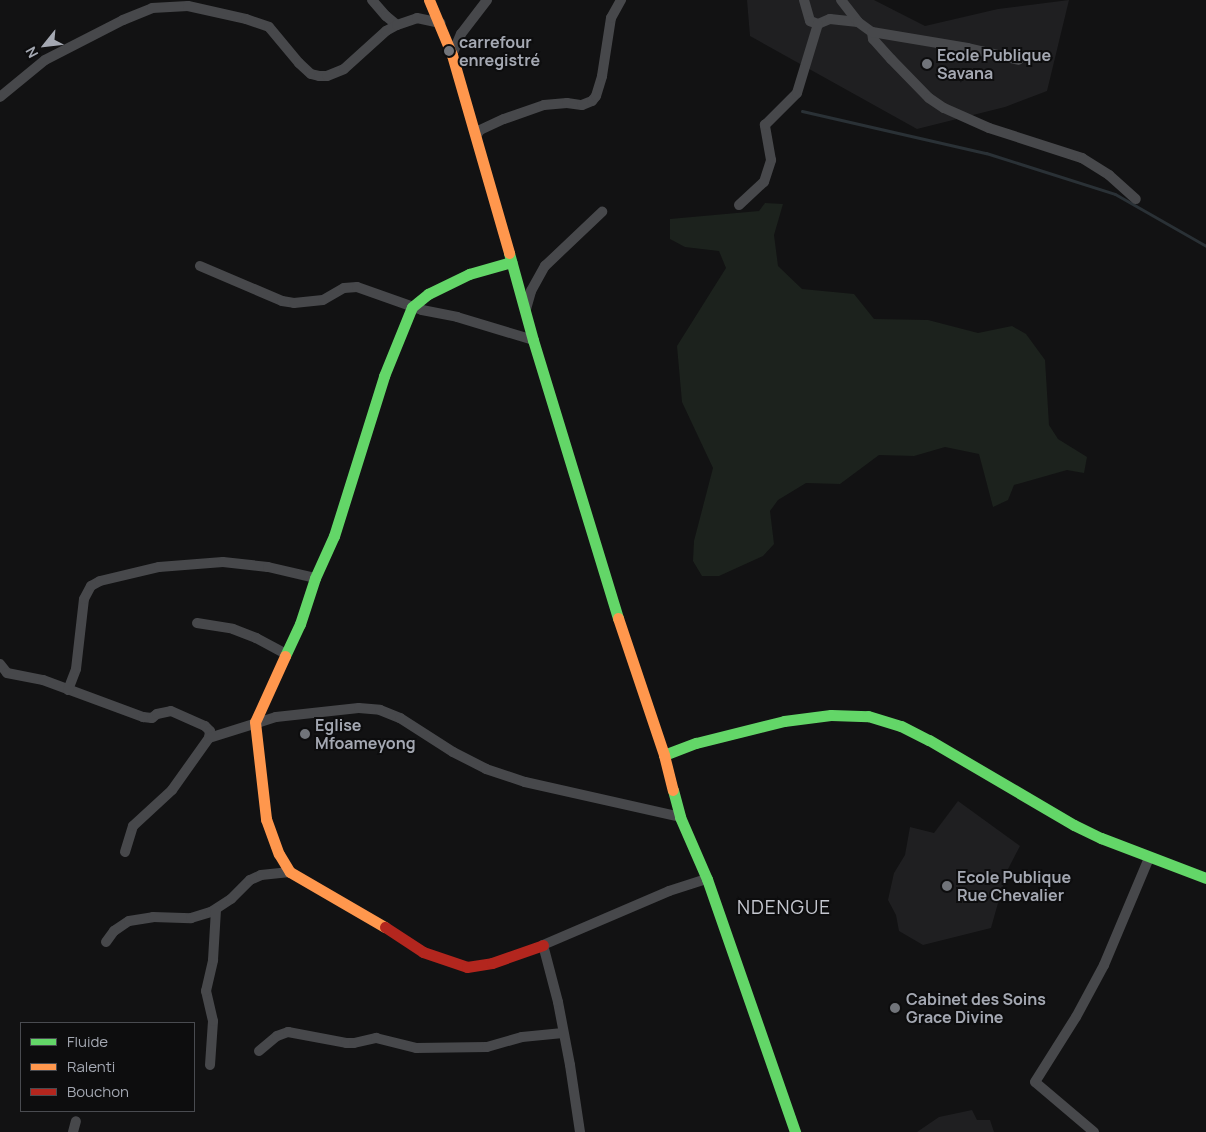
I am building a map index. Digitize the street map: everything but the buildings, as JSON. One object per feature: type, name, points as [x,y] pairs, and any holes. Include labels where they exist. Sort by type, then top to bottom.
[{"type":"street","points":[[372,0],[386,16],[398,25]]},
{"type":"street","points":[[428,0],[440,23],[452,55],[533,340],[625,640],[664,755],[680,818],[707,879],[794,1132]]},
{"type":"street","points":[[452,55],[461,34],[487,0]]},
{"type":"street","points":[[476,136],[480,130],[501,120],[544,105],[560,103],[582,105],[592,101],[596,96],[602,76],[611,18],[620,0]]},
{"type":"street","points":[[804,0],[810,21],[818,24],[830,20],[858,22]]},
{"type":"street","points":[[841,0],[858,22],[872,32],[968,48],[1019,60]]},
{"type":"street","points":[[0,97],[45,60],[123,20],[152,8],[188,6],[246,19],[269,27],[299,63],[311,74],[319,76],[327,76],[344,69],[386,31],[398,25],[417,18],[440,23]]},
{"type":"street","points":[[739,205],[764,182],[771,160],[765,125],[797,93],[818,24]]},
{"type":"street","points":[[872,32],[873,39],[913,83],[944,108],[989,128],[1082,158],[1109,175],[1136,199]]},
{"type":"street","points":[[525,313],[531,291],[546,266],[602,212]]},
{"type":"street","points":[[511,262],[469,274],[428,294],[412,307],[384,376],[334,536],[315,578],[300,624],[255,722],[266,819],[279,854],[290,872],[359,910],[423,952],[467,967],[492,963],[543,945],[669,891],[707,879]]},
{"type":"street","points":[[200,266],[282,301],[294,303],[323,300],[348,286],[357,287],[412,307],[458,317],[533,340]]},
{"type":"street","points":[[68,690],[76,668],[84,599],[91,586],[100,580],[160,567],[223,562],[268,567],[315,578]]},
{"type":"street","points":[[197,623],[233,629],[256,638],[286,654]]},
{"type":"street","points":[[0,664],[7,674],[34,677],[143,717],[152,718],[157,714],[171,712],[205,726],[210,731],[209,738],[172,790],[133,826],[124,852]]},
{"type":"street","points":[[209,738],[255,722],[332,710],[359,708],[380,710],[400,718],[453,752],[486,769],[566,793],[680,818]]},
{"type":"street","points":[[664,755],[673,750],[696,743],[784,721],[831,715],[868,716],[901,726],[929,740],[1074,825],[1150,858],[1206,878]]},
{"type":"street","points":[[1094,1132],[1036,1082],[1076,1017],[1104,965],[1150,858]]},
{"type":"street","points":[[106,942],[114,931],[129,921],[153,917],[191,918],[216,910],[237,894],[250,880],[261,875],[290,872]]},
{"type":"street","points":[[210,1065],[213,1021],[206,991],[213,960],[216,910]]},
{"type":"street","points":[[543,945],[564,1033],[580,1132]]},
{"type":"street","points":[[259,1051],[277,1036],[288,1032],[346,1043],[376,1038],[416,1048],[486,1047],[522,1038],[564,1033]]},
{"type":"street","points":[[74,1132],[76,1121]]},
{"type":"shaded area","name":"Ecole Publique Savana","points":[[747,0],[874,0],[925,26],[998,9],[1069,0],[1047,91],[1005,107],[917,129],[750,36]]},
{"type":"shaded area","points":[[765,203],[783,204],[774,235],[778,266],[802,289],[854,294],[874,319],[928,320],[978,333],[1012,326],[1026,334],[1045,360],[1049,425],[1058,439],[1087,457],[1084,473],[1067,470],[1014,485],[1008,500],[993,507],[979,454],[945,447],[914,456],[879,455],[840,484],[806,483],[778,500],[770,511],[774,544],[763,556],[719,576],[702,576],[693,561],[694,541],[713,468],[682,402],[677,346],[726,268],[719,251],[685,247],[670,239],[670,219],[759,211]]},
{"type":"shaded area","name":"Ecole Publique Rue Chevalier","points":[[958,801],[1020,846],[1007,871],[991,928],[923,945],[899,931],[896,915],[888,900],[894,873],[905,855],[910,827],[934,833]]},
{"type":"shaded area","points":[[972,1110],[977,1120],[990,1120],[994,1132],[917,1132],[939,1117]]},
{"type":"waterway","points":[[802,111],[986,153],[1115,194],[1206,246]]},
{"type":"traffic: fast","points":[[509,253],[533,340],[618,618]]},
{"type":"traffic: fast","points":[[285,656],[300,624],[315,578],[334,536],[384,376],[412,307],[428,294],[469,274],[511,262]]},
{"type":"traffic: fast","points":[[664,755],[696,743],[784,721],[831,715],[868,716],[901,726],[929,740],[1074,825],[1101,838],[1206,878]]},
{"type":"traffic: fast","points":[[673,790],[680,817],[707,879],[795,1132]]},
{"type":"traffic: slow","points":[[429,0],[452,55],[509,253]]},
{"type":"traffic: slow","points":[[618,618],[664,755],[673,790]]},
{"type":"traffic: slow","points":[[285,656],[255,722],[266,819],[279,854],[290,872],[385,927]]},
{"type":"traffic: jam","points":[[385,927],[423,952],[467,967],[492,963],[543,945]]},
{"type":"place","name":"carrefour enregistré","points":[[449,51]]},
{"type":"place","name":"Ecole Publique Savana","points":[[927,64]]},
{"type":"place","name":"Eglise Mfoameyong","points":[[305,734]]},
{"type":"place","name":"Ecole Publique Rue Chevalier","points":[[947,886]]},
{"type":"place","name":"Cabinet des Soins Grace Divine","points":[[895,1008]]},
{"type":"district","name":"NDENGUE","points":[[784,908]]}]
